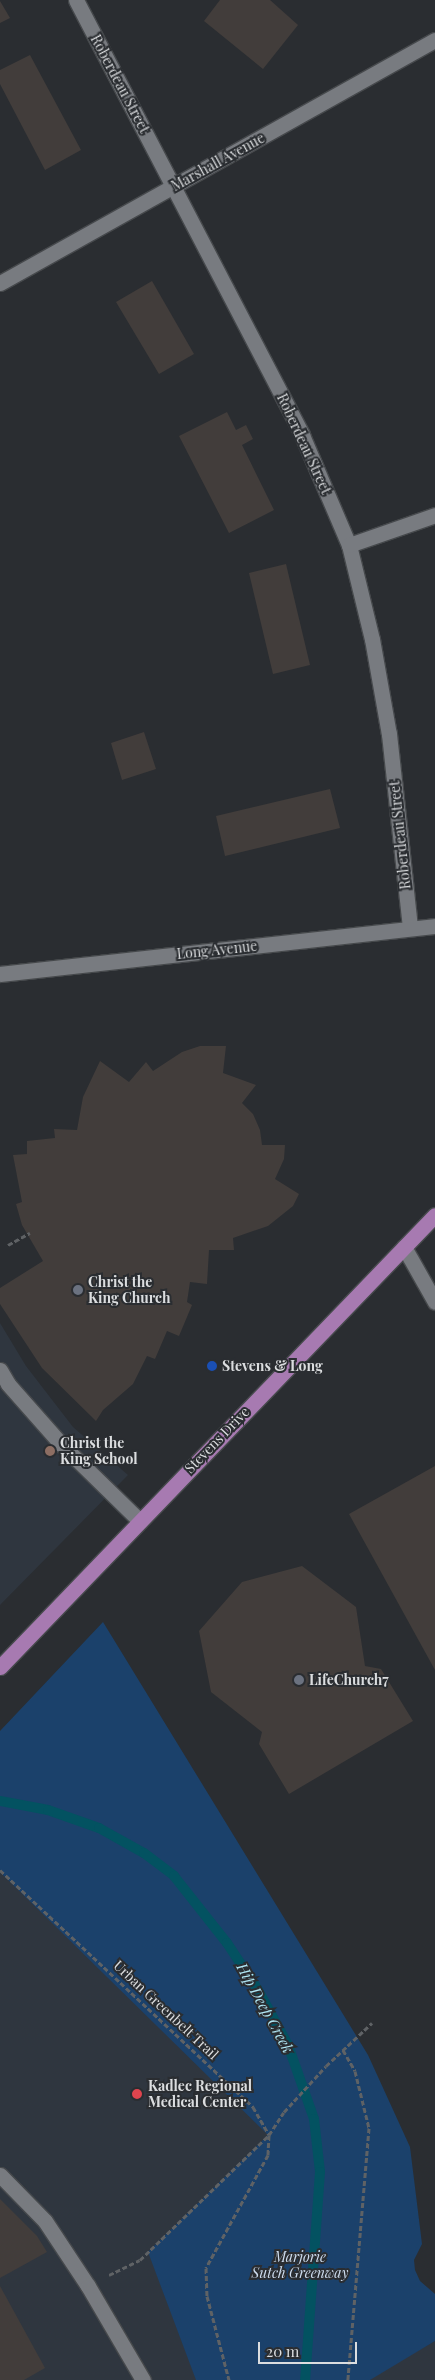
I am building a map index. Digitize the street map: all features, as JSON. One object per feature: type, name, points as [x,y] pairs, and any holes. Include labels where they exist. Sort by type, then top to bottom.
[{"type":"main road","name":"Stevens Drive","points":[[0,1667],[435,1215]]},
{"type":"street","name":"Roberdeau Street","points":[[76,0],[302,435],[349,545],[372,639],[389,734],[410,928]]},
{"type":"street","name":"Marshall Avenue","points":[[0,283],[435,40]]},
{"type":"street","points":[[349,545],[435,515]]},
{"type":"street","name":"Long Avenue","points":[[0,974],[435,926]]},
{"type":"street","points":[[404,1247],[435,1302]]},
{"type":"street","points":[[0,1370],[8,1384],[62,1445],[140,1521]]},
{"type":"street","points":[[0,2176],[45,2221],[88,2286],[142,2380]]},
{"type":"path","points":[[8,1245],[30,1233]]},
{"type":"path","name":"Urban Greenbelt Trail","points":[[0,1870],[253,2107],[269,2135]]},
{"type":"path","points":[[88,2286],[140,2260],[269,2135],[284,2112],[326,2066],[372,2023]]},
{"type":"path","points":[[343,2050],[356,2071],[369,2128],[348,2380]]},
{"type":"path","points":[[229,2380],[207,2296],[206,2268],[268,2155],[269,2135]]},
{"type":"shaded area","name":"Christ the King School","points":[[0,1323],[26,1366],[73,1427],[128,1475],[0,1605]]},
{"type":"shaded area","name":"Kadlec Regional Medical Center","points":[[0,1835],[295,2157],[285,2380],[0,2380]]},
{"type":"shaded area","points":[[435,2341],[435,2380],[370,2380],[371,2377]]},
{"type":"green space","name":"Marjorie Sutch Greenway","points":[[103,1622],[368,2055],[410,2147],[422,2244],[414,2260],[415,2270],[420,2281],[435,2294],[435,2341],[370,2380],[196,2380],[148,2252],[268,2135],[0,1872],[0,1731]]},
{"type":"building","points":[[220,0],[270,0],[298,25],[263,69],[204,21]]},
{"type":"building","points":[[0,1],[10,18],[0,23]]},
{"type":"building","points":[[30,55],[81,150],[45,170],[0,84],[0,70]]},
{"type":"building","points":[[152,281],[194,354],[159,374],[116,302]]},
{"type":"building","points":[[227,412],[236,430],[246,425],[253,439],[242,445],[274,510],[229,533],[179,436]]},
{"type":"building","points":[[286,564],[310,665],[273,674],[249,573]]},
{"type":"building","points":[[144,732],[156,769],[122,780],[111,743]]},
{"type":"building","points":[[330,789],[340,828],[225,856],[216,816]]},
{"type":"building","points":[[200,1046],[226,1046],[223,1073],[256,1085],[242,1103],[253,1114],[260,1130],[262,1145],[285,1145],[284,1159],[275,1179],[299,1194],[293,1206],[268,1226],[233,1238],[234,1250],[209,1250],[207,1284],[190,1282],[187,1302],[192,1305],[179,1336],[167,1331],[155,1359],[147,1356],[133,1384],[103,1410],[96,1421],[42,1368],[0,1304],[0,1288],[43,1261],[22,1225],[16,1204],[22,1202],[13,1155],[27,1154],[27,1141],[55,1138],[54,1129],[77,1130],[83,1097],[100,1061],[129,1082],[146,1062],[153,1071],[182,1052]]},
{"type":"building","points":[[435,1466],[435,1670],[349,1514]]},
{"type":"building","name":"LifeChurch7","points":[[302,1566],[356,1607],[365,1666],[381,1669],[413,1721],[289,1794],[259,1744],[262,1732],[211,1692],[199,1631],[242,1582]]},
{"type":"building","points":[[0,2199],[37,2236],[47,2252],[0,2278]]},
{"type":"building","points":[[0,2286],[45,2368],[24,2380],[0,2380]]},
{"type":"waterway","name":"Hip Deep Creek","points":[[0,1801],[48,1810],[99,1828],[144,1853],[174,1876],[227,1943],[258,1990],[288,2045],[314,2119],[320,2172],[305,2380]]},
{"type":"place","name":"Christ the King Church","points":[[78,1290]]},
{"type":"place","name":"Stevens & Long","points":[[212,1366]]},
{"type":"place","name":"Christ the King School","points":[[50,1451]]},
{"type":"place","name":"LifeChurch7","points":[[299,1680]]},
{"type":"place","name":"Kadlec Regional Medical Center","points":[[137,2094]]}]
